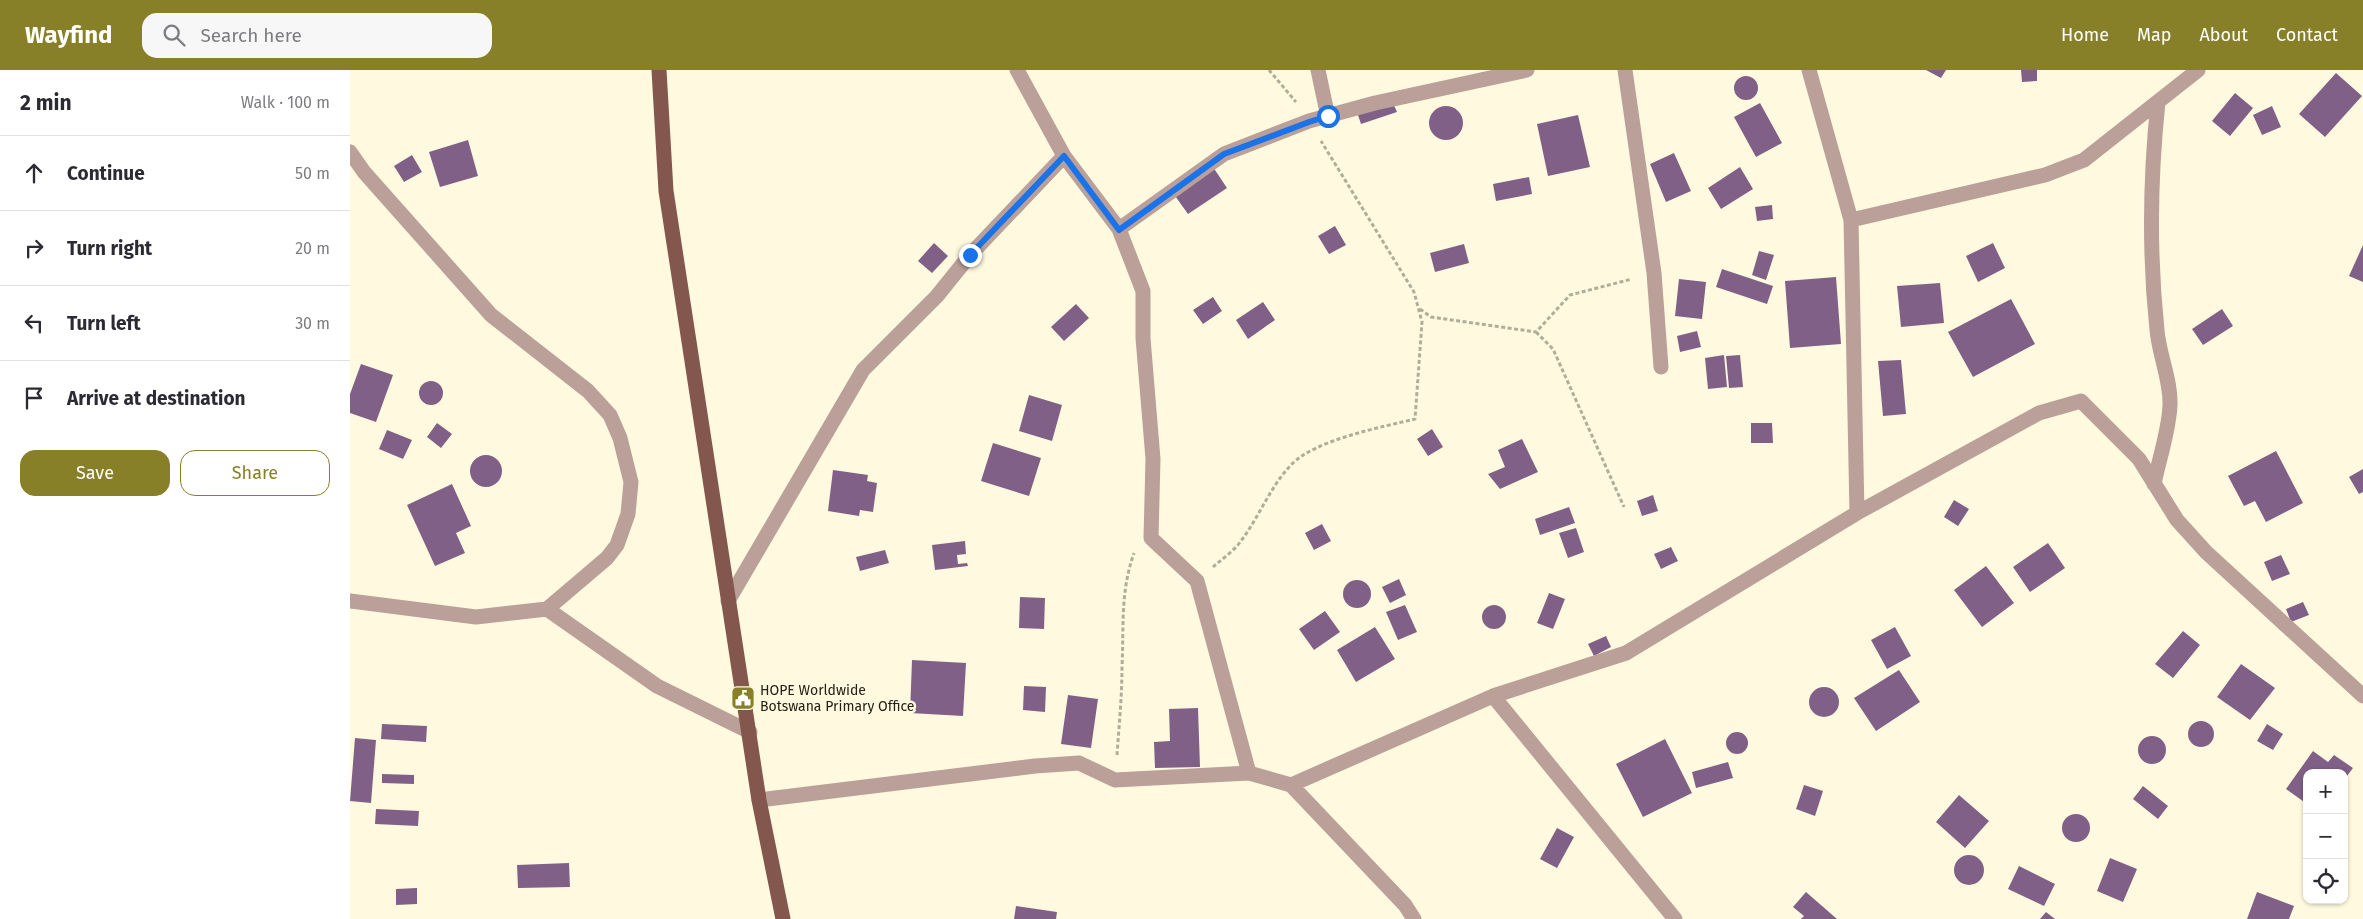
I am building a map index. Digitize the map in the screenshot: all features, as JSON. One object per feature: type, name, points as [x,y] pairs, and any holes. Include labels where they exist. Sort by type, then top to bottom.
[{"type":"main road","points":[[658,70],[666,191],[759,800],[783,919]]},
{"type":"street","points":[[1017,70],[1064,156],[1119,230],[1143,291],[1143,338],[1153,459],[1151,538],[1197,581],[1249,772]]},
{"type":"street","points":[[1318,70],[1328,116]]},
{"type":"street","points":[[1119,230],[1224,154],[1328,116],[1383,101],[1526,70]]},
{"type":"street","points":[[1625,70],[1654,273],[1660,367]]},
{"type":"street","points":[[1809,70],[1851,220],[1856,513]]},
{"type":"street","points":[[1851,220],[2045,175],[2084,160],[2198,70]]},
{"type":"street","points":[[2154,484],[2170,407],[2169,392],[2157,331],[2151,216],[2151,173],[2158,102]]},
{"type":"street","points":[[350,152],[364,172],[491,315],[588,391],[610,415],[620,438],[631,482],[628,514],[617,546],[607,558],[547,609],[476,617],[350,601]]},
{"type":"street","points":[[728,601],[863,370],[937,296],[970,255],[1064,156]]},
{"type":"street","points":[[1291,785],[1494,696],[1626,653],[1856,513],[2039,413],[2081,401],[2139,458],[2178,520],[2206,552],[2363,696]]},
{"type":"street","points":[[547,609],[658,686],[750,732]]},
{"type":"street","points":[[1494,696],[1675,919]]},
{"type":"street","points":[[759,800],[1035,766],[1079,763],[1115,780],[1249,772],[1291,785],[1405,905],[1414,919]]},
{"type":"path","points":[[1197,581],[1240,542],[1270,494],[1292,464],[1312,450],[1362,432],[1415,419],[1422,322],[1420,308],[1414,292],[1300,105],[1269,70]]},
{"type":"path","points":[[1536,332],[1570,295],[1654,273]]},
{"type":"path","points":[[1420,308],[1431,317],[1536,332],[1553,349],[1624,507]]},
{"type":"path","points":[[1115,780],[1122,667],[1122,607],[1126,576],[1134,553],[1151,538]]},
{"type":"building","points":[[1926,70],[1946,70],[1941,78]]},
{"type":"building","points":[[2021,70],[2037,70],[2037,81],[2022,82]]},
{"type":"building","points":[[2336,73],[2362,96],[2325,137],[2299,114]]},
{"type":"building","points":[[1741,76],[1751,76],[1758,83],[1758,93],[1751,100],[1741,100],[1734,93],[1734,83]]},
{"type":"building","points":[[2235,93],[2253,108],[2230,136],[2212,121]]},
{"type":"building","points":[[1392,101],[1397,112],[1361,124],[1357,112]]},
{"type":"building","points":[[1760,103],[1782,143],[1756,157],[1734,117]]},
{"type":"building","points":[[1446,106],[1453,107],[1458,111],[1462,116],[1462,130],[1458,135],[1453,139],[1446,140],[1439,139],[1434,135],[1430,130],[1429,123],[1430,116],[1434,111],[1439,107]]},
{"type":"building","points":[[2272,106],[2281,127],[2262,135],[2253,115]]},
{"type":"building","points":[[1578,115],[1590,167],[1548,176],[1537,124]]},
{"type":"building","points":[[468,140],[478,176],[440,187],[429,152]]},
{"type":"building","points":[[1674,153],[1691,191],[1666,202],[1650,164]]},
{"type":"building","points":[[412,155],[422,172],[404,182],[394,166]]},
{"type":"building","points":[[1213,167],[1227,188],[1188,214],[1173,193]]},
{"type":"building","points":[[1740,167],[1753,189],[1721,209],[1708,188]]},
{"type":"building","points":[[1529,177],[1532,194],[1496,201],[1493,184]]},
{"type":"building","points":[[1772,205],[1773,219],[1757,221],[1755,207]]},
{"type":"building","points":[[1335,226],[1346,245],[1329,254],[1318,236]]},
{"type":"building","points":[[934,243],[948,256],[932,273],[918,261]]},
{"type":"building","points":[[1993,243],[2005,268],[1978,282],[1966,256]]},
{"type":"building","points":[[1464,244],[1469,263],[1435,272],[1430,253]]},
{"type":"building","points":[[2363,245],[2363,282],[2349,276]]},
{"type":"building","points":[[1759,251],[1774,255],[1766,280],[1752,275]]},
{"type":"building","points":[[1722,269],[1773,286],[1767,304],[1716,287]]},
{"type":"building","points":[[1836,277],[1841,344],[1790,348],[1785,281]]},
{"type":"building","points":[[1679,279],[1706,282],[1702,319],[1675,316]]},
{"type":"building","points":[[1940,283],[1944,323],[1901,327],[1897,286]]},
{"type":"building","points":[[1213,297],[1222,311],[1203,324],[1193,310]]},
{"type":"building","points":[[2011,299],[2035,344],[1973,377],[1948,332]]},
{"type":"building","points":[[1263,302],[1275,320],[1248,339],[1236,320]]},
{"type":"building","points":[[1076,304],[1089,318],[1064,341],[1051,327]]},
{"type":"building","points":[[2222,309],[2233,326],[2203,345],[2192,329]]},
{"type":"building","points":[[1697,331],[1701,347],[1680,352],[1677,336]]},
{"type":"building","points":[[1724,355],[1727,387],[1708,389],[1705,358]]},
{"type":"building","points":[[1740,355],[1743,387],[1729,388],[1726,356]]},
{"type":"building","points":[[1901,360],[1906,414],[1883,416],[1878,361]]},
{"type":"building","points":[[361,364],[393,375],[376,422],[350,413],[350,394]]},
{"type":"building","points":[[431,381],[436,382],[442,388],[442,398],[436,404],[431,405],[426,404],[420,398],[419,393],[420,388],[426,382]]},
{"type":"building","points":[[1029,395],[1062,405],[1052,441],[1019,431]]},
{"type":"building","points":[[437,423],[452,434],[441,448],[427,437]]},
{"type":"building","points":[[1751,423],[1772,423],[1773,443],[1751,443]]},
{"type":"building","points":[[1432,429],[1443,447],[1428,456],[1417,439]]},
{"type":"building","points":[[387,430],[412,440],[403,459],[379,449]]},
{"type":"building","points":[[1522,439],[1538,472],[1500,489],[1488,474],[1505,467],[1498,450]]},
{"type":"building","points":[[993,443],[1041,458],[1029,496],[981,481]]},
{"type":"building","points":[[2276,451],[2303,503],[2266,522],[2255,501],[2244,506],[2228,476]]},
{"type":"building","points":[[486,455],[492,456],[497,460],[501,465],[501,477],[497,482],[492,486],[486,487],[480,486],[475,482],[471,477],[470,471],[471,465],[475,460],[480,456]]},
{"type":"building","points":[[2363,469],[2363,492],[2359,494],[2349,477]]},
{"type":"building","points":[[833,470],[868,475],[867,481],[877,483],[873,512],[860,510],[859,516],[828,511]]},
{"type":"building","points":[[452,484],[471,526],[456,533],[465,553],[435,566],[407,505]]},
{"type":"building","points":[[1653,495],[1658,511],[1642,516],[1637,501]]},
{"type":"building","points":[[1954,500],[1969,509],[1958,526],[1944,517]]},
{"type":"building","points":[[1569,507],[1575,523],[1540,535],[1535,519]]},
{"type":"building","points":[[1322,524],[1331,541],[1314,550],[1305,533]]},
{"type":"building","points":[[1576,528],[1584,552],[1568,558],[1559,533]]},
{"type":"building","points":[[965,541],[966,554],[957,555],[958,564],[967,563],[968,566],[935,570],[932,545]]},
{"type":"building","points":[[2048,543],[2065,568],[2030,592],[2013,567]]},
{"type":"building","points":[[1671,547],[1678,561],[1661,569],[1654,554]]},
{"type":"building","points":[[885,550],[889,563],[860,571],[856,557]]},
{"type":"building","points":[[2281,555],[2290,574],[2272,581],[2264,562]]},
{"type":"building","points":[[1986,566],[2014,603],[1982,627],[1954,590]]},
{"type":"building","points":[[1399,579],[1406,595],[1390,603],[1382,587]]},
{"type":"building","points":[[1357,580],[1367,584],[1371,594],[1367,604],[1357,608],[1347,604],[1343,594],[1347,584]]},
{"type":"building","points":[[1549,593],[1565,599],[1553,629],[1537,623]]},
{"type":"building","points":[[1020,597],[1045,598],[1044,629],[1019,628]]},
{"type":"building","points":[[2303,602],[2309,615],[2291,622],[2286,609]]},
{"type":"building","points":[[1405,605],[1417,632],[1398,640],[1386,612]]},
{"type":"building","points":[[1494,605],[1503,608],[1506,617],[1503,626],[1494,629],[1485,626],[1482,617],[1485,608]]},
{"type":"building","points":[[1325,611],[1340,632],[1314,650],[1299,629]]},
{"type":"building","points":[[1375,627],[1395,659],[1356,682],[1337,650]]},
{"type":"building","points":[[1895,627],[1911,656],[1887,669],[1871,640]]},
{"type":"building","points":[[2183,631],[2200,645],[2173,678],[2155,664]]},
{"type":"building","points":[[1606,636],[1611,647],[1594,656],[1588,644]]},
{"type":"building","points":[[912,660],[966,663],[963,716],[910,713]]},
{"type":"building","points":[[2241,664],[2275,688],[2250,720],[2217,697]]},
{"type":"building","points":[[1899,670],[1920,702],[1876,731],[1854,698]]},
{"type":"building","points":[[1024,686],[1046,687],[1045,712],[1023,710]]},
{"type":"building","points":[[1824,687],[1835,691],[1839,702],[1835,713],[1824,717],[1813,713],[1809,702],[1813,691]]},
{"type":"building","points":[[1068,695],[1098,699],[1091,748],[1061,744]]},
{"type":"building","points":[[1198,708],[1200,767],[1155,768],[1154,742],[1170,741],[1169,709]]},
{"type":"building","points":[[2201,721],[2210,725],[2214,734],[2210,743],[2201,747],[2192,743],[2188,734],[2192,725]]},
{"type":"building","points":[[382,724],[427,726],[426,742],[381,739]]},
{"type":"building","points":[[2267,724],[2283,734],[2273,750],[2257,741]]},
{"type":"building","points":[[1737,732],[1745,735],[1748,743],[1745,751],[1737,754],[1729,751],[1726,743],[1729,735]]},
{"type":"building","points":[[2152,736],[2162,740],[2166,750],[2162,760],[2152,764],[2142,760],[2138,750],[2142,740]]},
{"type":"building","points":[[355,738],[376,740],[371,803],[350,801]]},
{"type":"building","points":[[1665,739],[1692,793],[1643,817],[1616,764]]},
{"type":"building","points":[[2313,751],[2328,762],[2334,755],[2353,768],[2348,775],[2348,769],[2303,769],[2303,801],[2286,789]]},
{"type":"building","points":[[1728,762],[1733,778],[1696,788],[1692,772]]},
{"type":"building","points":[[382,774],[414,775],[414,784],[382,783]]},
{"type":"building","points":[[1804,785],[1823,791],[1815,816],[1796,809]]},
{"type":"building","points":[[2143,786],[2168,806],[2158,819],[2133,799]]},
{"type":"building","points":[[1959,795],[1989,821],[1965,848],[1936,822]]},
{"type":"building","points":[[376,809],[419,811],[418,826],[375,824]]},
{"type":"building","points":[[2076,814],[2086,818],[2090,828],[2086,838],[2076,842],[2066,838],[2062,828],[2066,818]]},
{"type":"building","points":[[1557,828],[1574,837],[1557,868],[1540,859]]},
{"type":"building","points":[[1969,855],[1975,856],[1983,864],[1983,876],[1975,884],[1969,885],[1963,884],[1955,876],[1954,870],[1955,864],[1963,856]]},
{"type":"building","points":[[2110,858],[2137,869],[2123,902],[2097,891]]},
{"type":"building","points":[[569,863],[570,887],[518,888],[517,865]]},
{"type":"building","points":[[2019,866],[2055,884],[2044,906],[2008,889]]},
{"type":"building","points":[[417,888],[417,904],[396,905],[396,889]]},
{"type":"building","points":[[1806,892],[1837,919],[1801,919],[1804,916],[1793,907]]},
{"type":"building","points":[[2257,892],[2294,906],[2289,919],[2247,919]]},
{"type":"building","points":[[1016,906],[1057,912],[1056,919],[1014,919]]},
{"type":"building","points":[[2046,912],[2055,919],[2040,919]]},
{"type":"place","name":"HOPE Worldwide Botswana Primary Office","points":[[743,698]]},
{"type":"route","points":[[970,255],[1064,156],[1119,230],[1224,154],[1328,116]]}]
